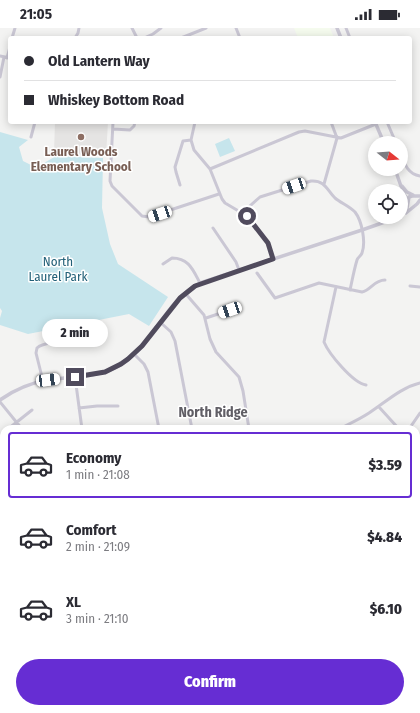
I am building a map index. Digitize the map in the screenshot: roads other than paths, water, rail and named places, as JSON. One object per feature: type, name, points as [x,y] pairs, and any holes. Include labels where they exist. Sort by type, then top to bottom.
[{"type":"street","points":[[148,36],[161,28]]},
{"type":"street","points":[[186,36],[206,28]]},
{"type":"street","points":[[0,56],[7,58],[0,77]]},
{"type":"street","points":[[32,137],[35,124]]},
{"type":"street","points":[[113,124],[110,181],[112,186],[142,216],[149,217],[219,194]]},
{"type":"street","points":[[113,129],[130,130],[134,124]]},
{"type":"street","points":[[195,124],[191,140],[196,154],[210,169],[219,194],[225,203],[251,220],[268,243],[273,259]]},
{"type":"street","points":[[324,184],[337,138],[332,124]]},
{"type":"street","points":[[210,169],[299,132],[305,131],[337,138],[344,138],[374,124]]},
{"type":"street","points":[[376,124],[381,136]]},
{"type":"street","points":[[388,124],[393,136]]},
{"type":"street","points":[[180,185],[175,167],[184,141],[191,140]]},
{"type":"street","points":[[408,169],[414,175],[420,176]]},
{"type":"street","points":[[242,213],[260,197],[312,181],[324,184],[336,198],[356,213],[362,230],[364,244],[362,253],[357,261],[350,290]]},
{"type":"street","points":[[408,193],[418,198],[419,201],[408,210]]},
{"type":"street","points":[[414,206],[410,205],[408,202],[409,197],[420,196]]},
{"type":"street","points":[[19,425],[0,401],[22,387],[43,381],[105,372],[121,364],[134,354],[185,293],[200,283],[378,224]]},
{"type":"street","points":[[213,228],[240,270]]},
{"type":"street","points":[[163,264],[172,258],[185,260],[192,266],[200,283]]},
{"type":"street","points":[[257,273],[273,297],[279,297],[319,283],[365,292],[380,280],[385,280]]},
{"type":"street","points":[[410,286],[420,286]]},
{"type":"street","points":[[336,287],[324,342],[350,375],[357,382],[366,385]]},
{"type":"street","points":[[185,293],[206,318],[210,339],[214,348],[222,360],[237,374],[241,381],[248,425]]},
{"type":"street","points":[[206,318],[230,310]]},
{"type":"street","points":[[160,322],[171,332],[175,341],[191,425]]},
{"type":"street","points":[[43,381],[36,353],[37,348],[40,345],[58,342],[65,339]]},
{"type":"street","points":[[134,354],[144,364],[148,372],[158,425]]},
{"type":"street","points":[[75,377],[81,425]]},
{"type":"street","points":[[347,425],[379,407],[397,393],[420,383]]},
{"type":"street","points":[[79,408],[118,406]]},
{"type":"street","points":[[379,407],[395,425]]},
{"type":"street","points":[[13,425],[32,410]]},
{"type":"street","points":[[412,425],[420,413]]},
{"type":"place","name":"Laurel Woods Elementary School","points":[[81,137]]},
{"type":"district","name":"North Ridge","points":[[213,412]]},
{"type":"park label","name":"North Laurel Park","points":[[58,268]]}]
